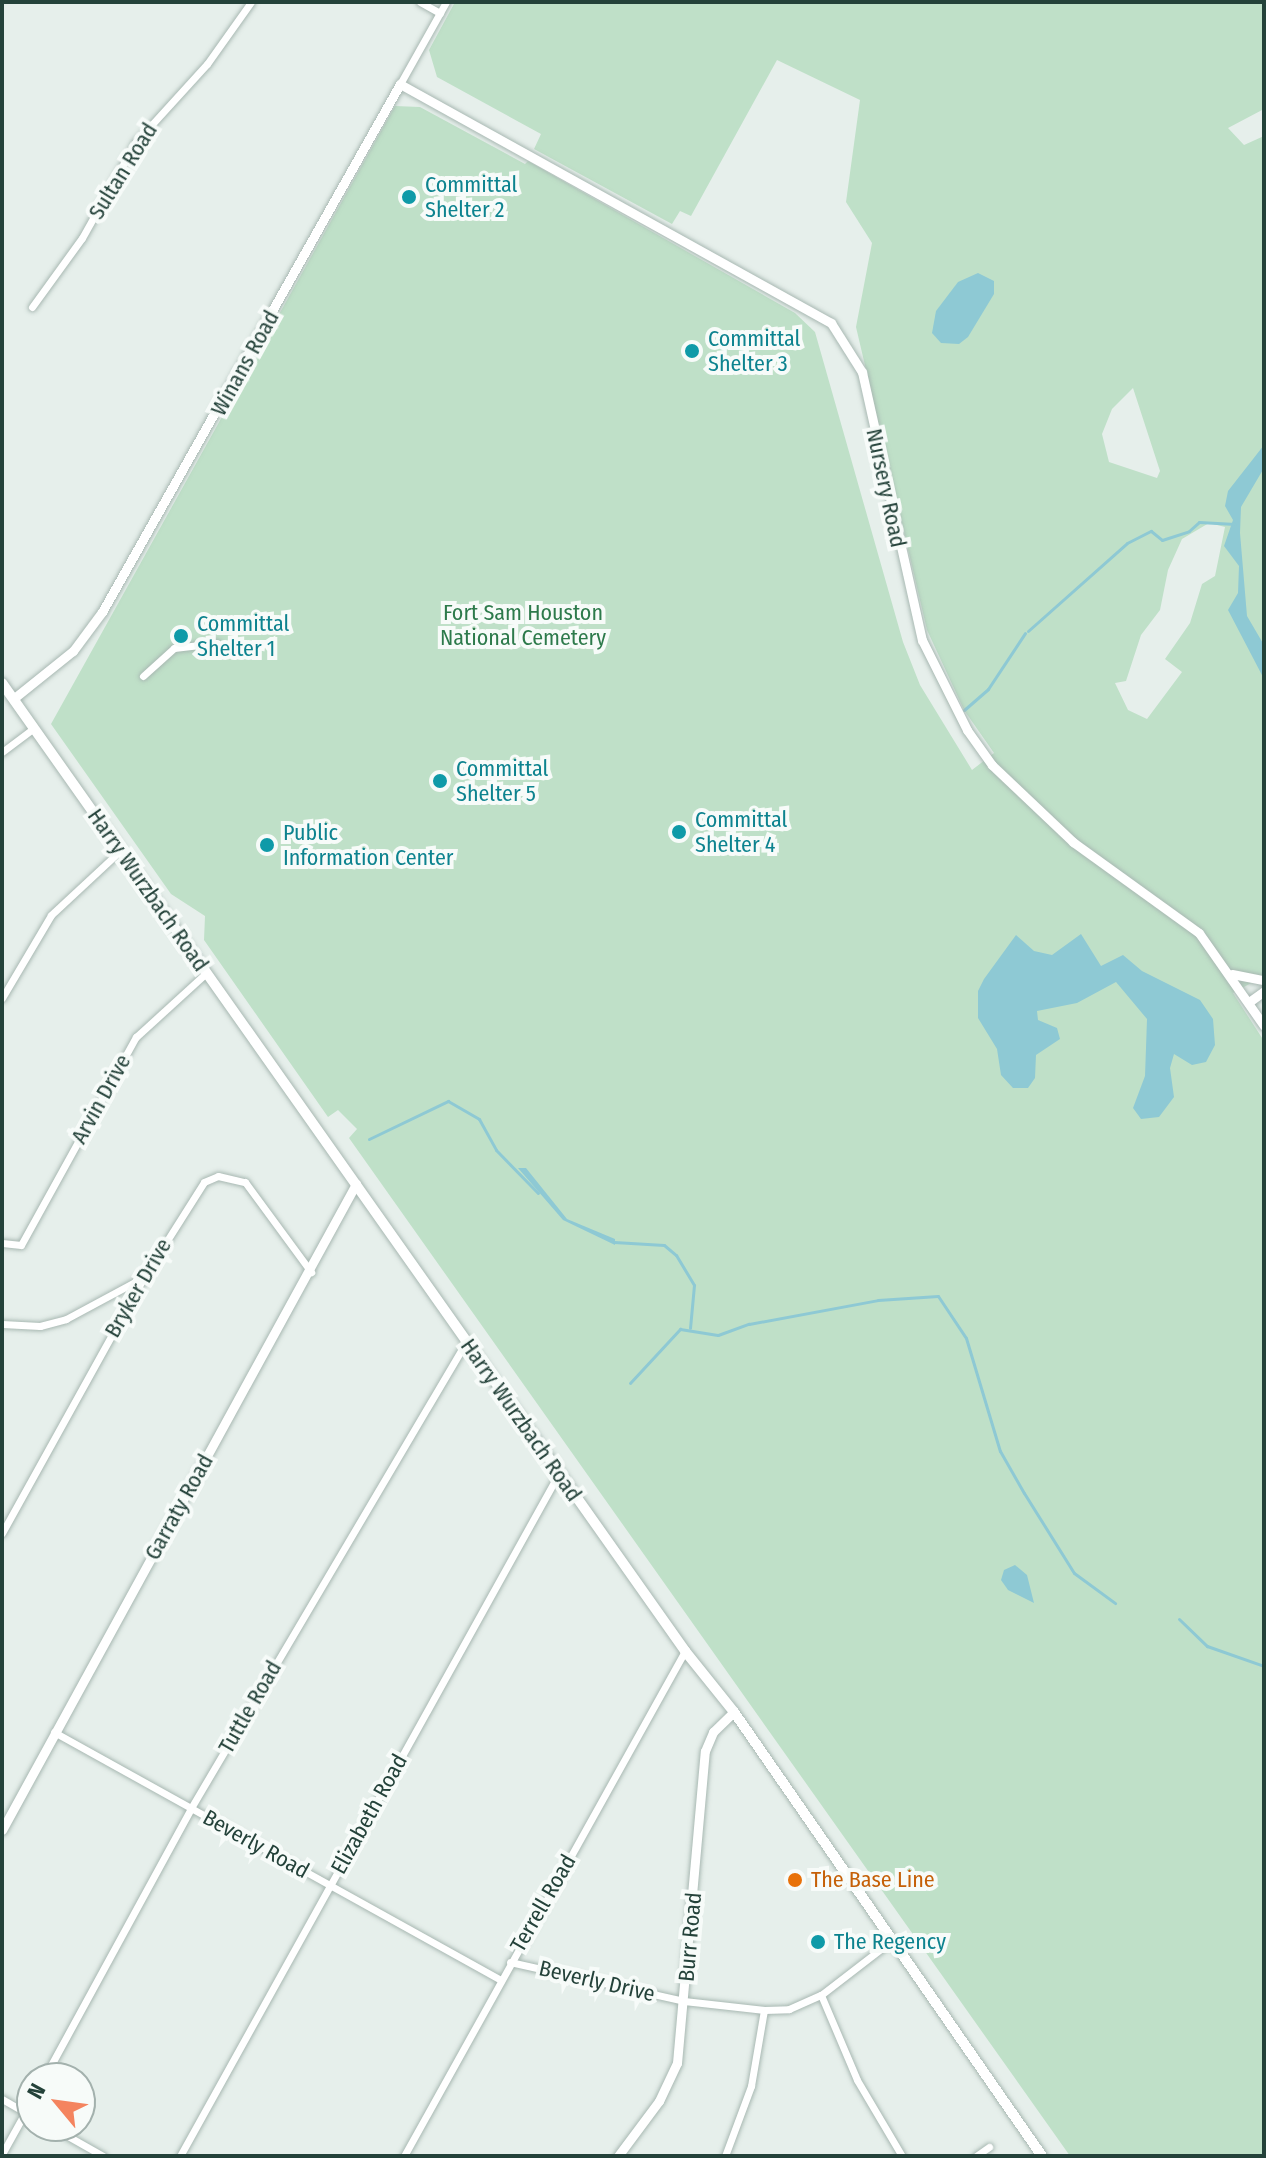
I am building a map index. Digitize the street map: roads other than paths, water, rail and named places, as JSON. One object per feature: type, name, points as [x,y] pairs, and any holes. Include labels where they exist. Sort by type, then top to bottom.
[{"type":"main road","name":"Harry Wurzbach Road","points":[[2,683],[685,1651],[734,1712],[1042,2156]]},
{"type":"street","name":"Sultan Road","points":[[32,307],[82,238],[135,143],[207,64],[251,2]]},
{"type":"street","points":[[420,2],[440,13]]},
{"type":"street","name":"Winans Road","points":[[13,699],[73,651],[102,612],[446,2]]},
{"type":"street","name":"Nursery Road","points":[[400,84],[831,323],[862,372],[922,640],[967,730],[1024,798],[1108,870],[1192,927],[1232,974],[1264,1026]]},
{"type":"street","points":[[143,676],[174,648],[217,643]]},
{"type":"street","points":[[2,752],[34,728]]},
{"type":"street","points":[[2,998],[51,915],[121,850]]},
{"type":"street","name":"Arvin Drive","points":[[2,1243],[21,1245],[136,1037],[206,973]]},
{"type":"street","points":[[1232,974],[1264,980]]},
{"type":"street","points":[[1249,1002],[1264,991]]},
{"type":"street","name":"Bryker Drive","points":[[2,1533],[195,1190],[218,1176],[234,1177],[253,1188],[311,1272]]},
{"type":"street","name":"Garraty Road","points":[[2,1830],[311,1272],[356,1184]]},
{"type":"street","points":[[2,1324],[40,1326],[66,1319],[144,1277]]},
{"type":"street","name":"Tuttle Road","points":[[53,2062],[191,1808],[466,1342]]},
{"type":"street","name":"Elizabeth Road","points":[[180,2156],[559,1473]]},
{"type":"street","name":"Terrell Road","points":[[404,2156],[499,1979],[685,1651]]},
{"type":"street","name":"Burr Road","points":[[618,2156],[671,2081],[684,2001],[705,1751],[713,1732],[734,1712]]},
{"type":"street","name":"Beverly Road","points":[[54,1732],[499,1979]]},
{"type":"street","name":"Beverly Drive","points":[[510,1962],[684,2001],[764,2010],[789,2009],[821,1995],[891,1941]]},
{"type":"street","points":[[821,1995],[857,2080],[902,2156]]},
{"type":"street","points":[[725,2156],[751,2086],[764,2010]]},
{"type":"street","points":[[2,2154],[16,2133]]},
{"type":"street","points":[[78,2142],[103,2156]]},
{"type":"street","points":[[976,2156],[989,2147]]},
{"type":"water","points":[[978,273],[994,281],[994,294],[968,337],[959,344],[941,343],[932,333],[936,311],[958,282]]},
{"type":"water","points":[[1264,445],[1264,468],[1241,507],[1240,533],[1247,616],[1264,645],[1264,679],[1228,610],[1238,593],[1239,566],[1224,546],[1233,520],[1225,506],[1228,491]]},
{"type":"water","points":[[1081,934],[1101,966],[1123,955],[1142,971],[1200,1000],[1213,1019],[1215,1045],[1206,1062],[1192,1065],[1174,1054],[1170,1068],[1174,1097],[1159,1117],[1141,1119],[1133,1108],[1145,1076],[1147,1019],[1116,982],[1077,1003],[1037,1011],[1038,1020],[1057,1028],[1060,1039],[1036,1055],[1035,1078],[1028,1088],[1013,1088],[1001,1075],[997,1049],[978,1018],[978,991],[984,979],[1016,935],[1034,951],[1052,955]]},
{"type":"water","points":[[518,1168],[526,1168],[567,1219],[615,1239],[615,1245],[563,1220]]},
{"type":"water","points":[[1015,1565],[1027,1575],[1034,1603],[1008,1590],[1001,1580],[1004,1570]]},
{"type":"waterway","points":[[1028,631],[1127,543],[1151,531],[1162,540],[1189,531],[1199,522],[1235,524]]},
{"type":"waterway","points":[[964,710],[988,689],[1025,633]]},
{"type":"waterway","points":[[369,1139],[448,1101],[479,1119],[496,1150],[538,1193]]},
{"type":"waterway","points":[[614,1242],[664,1245],[676,1255],[694,1285],[690,1328]]},
{"type":"waterway","points":[[630,1383],[680,1329],[718,1335],[749,1324],[878,1300],[938,1296],[966,1338],[1000,1451],[1024,1493],[1074,1573],[1115,1603]]},
{"type":"waterway","points":[[1179,1619],[1207,1646],[1264,1666]]},
{"type":"place","name":"Committal Shelter 2","points":[[409,197]]},
{"type":"place","name":"Committal Shelter 3","points":[[692,351]]},
{"type":"place","name":"Committal Shelter 1","points":[[181,636]]},
{"type":"place","name":"Committal Shelter 5","points":[[440,781]]},
{"type":"place","name":"Committal Shelter 4","points":[[679,832]]},
{"type":"place","name":"Public Information Center","points":[[267,845]]},
{"type":"place","name":"The Base Line","points":[[795,1880]]},
{"type":"place","name":"The Regency","points":[[818,1942]]},
{"type":"park label","name":"Fort Sam Houston National Cemetery","points":[[523,624]]}]
